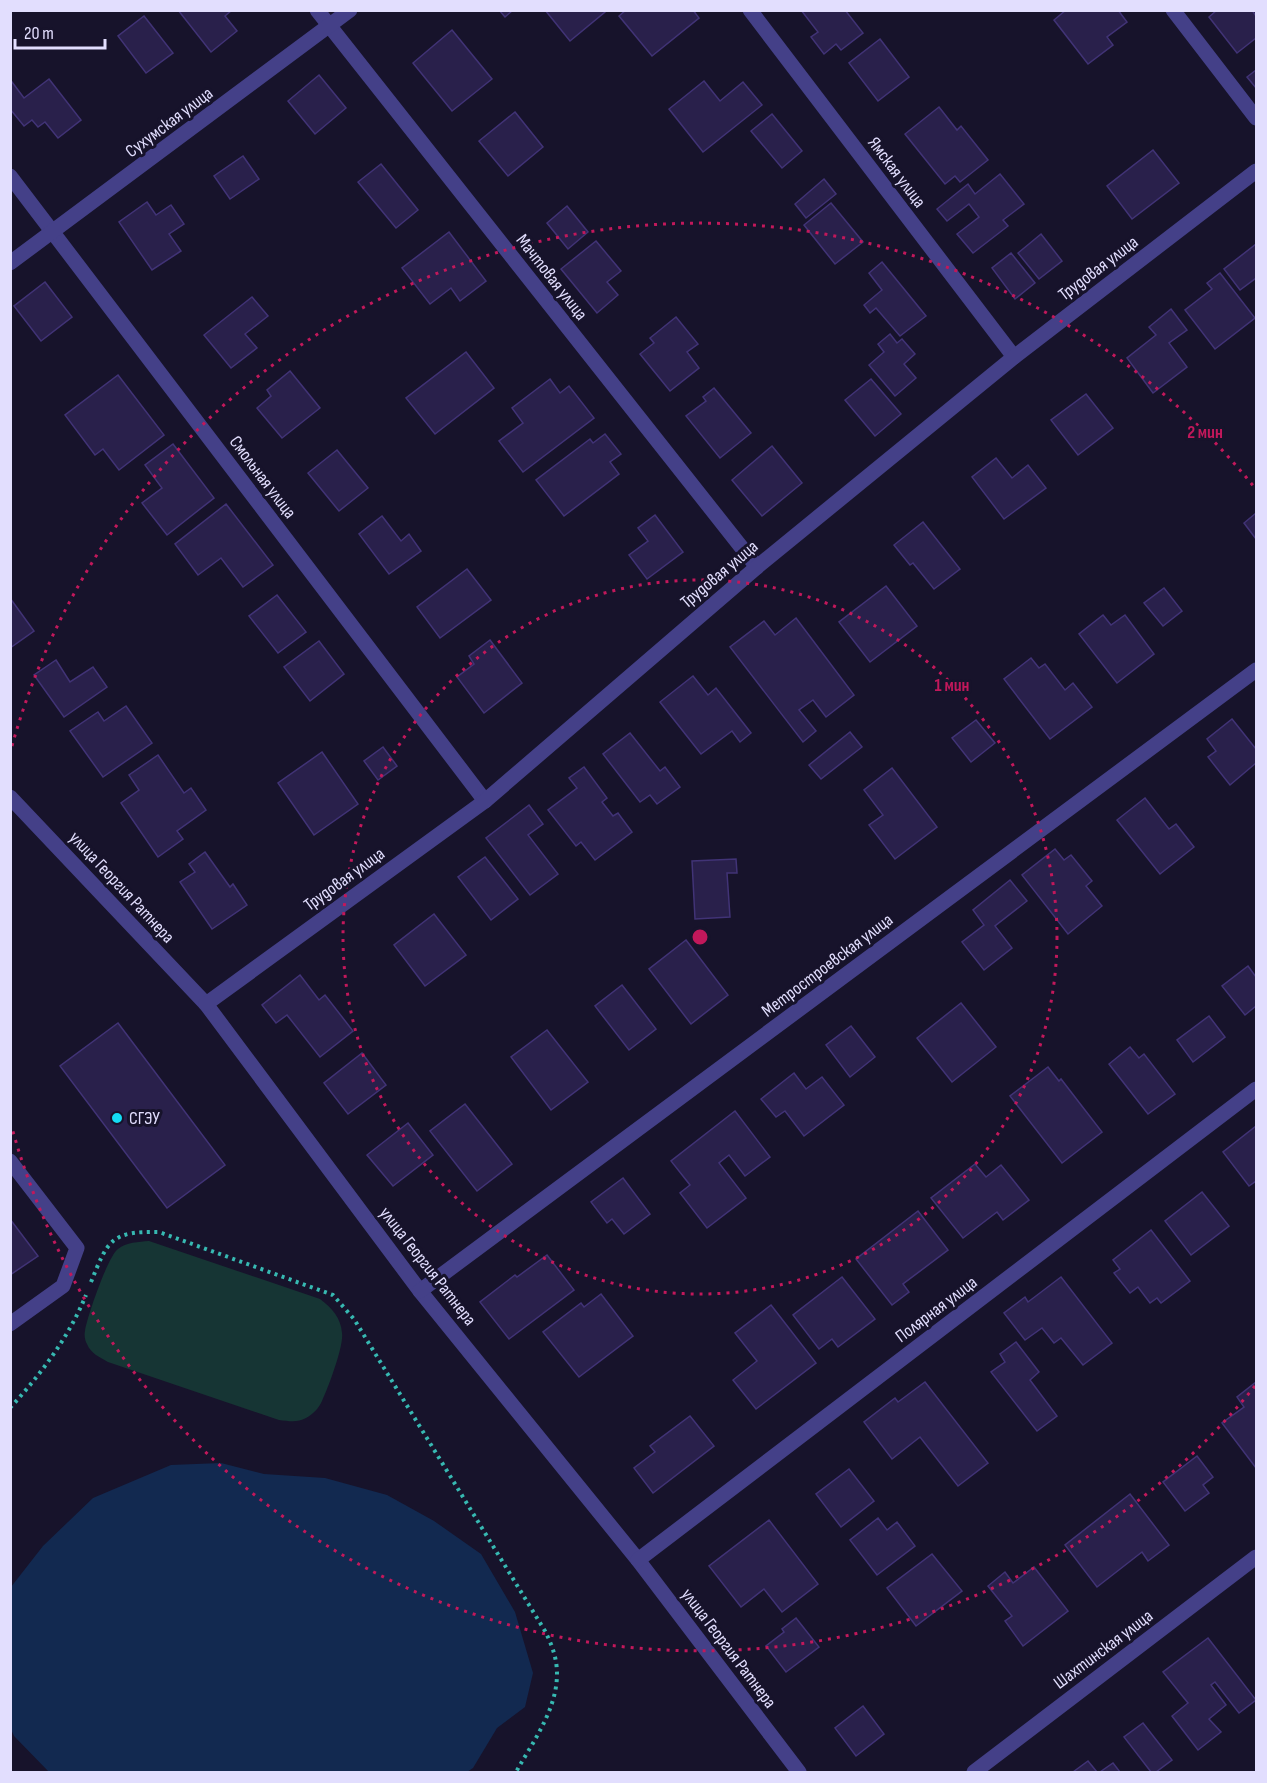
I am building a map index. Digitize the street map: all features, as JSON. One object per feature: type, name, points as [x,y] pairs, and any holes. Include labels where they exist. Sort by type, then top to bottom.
[{"type":"street","name":"Мачтовая улица","points":[[317,10],[757,567]]},
{"type":"street","name":"Сухумская улица","points":[[10,263],[350,10]]},
{"type":"street","name":"Ямская улица","points":[[750,10],[1014,357]]},
{"type":"street","points":[[1173,10],[1257,118]]},
{"type":"street","name":"Трудовая улица","points":[[206,1004],[485,801],[757,567],[1014,357],[1257,171]]},
{"type":"street","name":"Смольная улица","points":[[10,176],[485,801]]},
{"type":"street","name":"Метростроевская улица","points":[[420,1291],[1257,670]]},
{"type":"street","name":"улица Георгия Ратнера","points":[[10,797],[206,1004],[420,1291],[638,1560],[799,1773]]},
{"type":"street","name":"Полярная улица","points":[[638,1560],[1257,1089]]},
{"type":"street","points":[[10,1161],[77,1248],[63,1286],[10,1324]]},
{"type":"street","name":"Шахтинская улица","points":[[974,1773],[1257,1557]]},
{"type":"path","points":[[10,1408],[39,1377],[65,1336],[85,1299],[104,1251],[117,1237],[136,1232],[159,1232],[333,1295],[354,1319],[373,1347],[545,1631],[556,1658],[556,1686],[551,1710],[516,1773]]},
{"type":"green space","points":[[149,1241],[320,1299],[328,1306],[340,1323],[342,1339],[331,1377],[316,1411],[299,1421],[279,1420],[108,1362],[91,1350],[86,1341],[85,1331],[109,1263],[121,1247]]},
{"type":"water","points":[[221,1463],[264,1474],[325,1478],[387,1495],[434,1521],[481,1554],[515,1612],[533,1673],[525,1707],[497,1728],[473,1768],[467,1772],[49,1772],[14,1736],[10,1727],[11,1587],[43,1546],[93,1498],[171,1465]]},
{"type":"building","points":[[178,10],[232,10],[225,16],[237,31],[211,52]]},
{"type":"building","points":[[499,10],[513,10],[505,17]]},
{"type":"building","points":[[545,10],[604,10],[605,12],[570,41]]},
{"type":"building","points":[[626,10],[693,10],[699,18],[652,56],[619,16]]},
{"type":"building","points":[[801,10],[845,10],[863,33],[841,50],[836,44],[824,54],[811,37],[818,32]]},
{"type":"building","points":[[1066,10],[1118,10],[1127,22],[1107,37],[1113,45],[1088,64],[1054,20]]},
{"type":"building","points":[[1217,10],[1252,10],[1256,16],[1256,38],[1237,53],[1209,17]]},
{"type":"building","points":[[144,16],[173,53],[146,73],[118,36]]},
{"type":"building","points":[[452,30],[492,79],[452,111],[413,63]]},
{"type":"building","points":[[880,39],[909,77],[878,101],[849,63]]},
{"type":"building","points":[[1256,70],[1256,88],[1247,77]]},
{"type":"building","points":[[319,75],[346,108],[315,134],[288,101]]},
{"type":"building","points":[[49,79],[81,120],[58,138],[45,122],[38,127],[32,120],[24,126],[10,109],[10,83],[12,82],[24,98]]},
{"type":"building","points":[[704,81],[720,101],[743,82],[762,105],[703,152],[669,109]]},
{"type":"building","points":[[939,107],[957,130],[961,126],[988,160],[960,182],[955,176],[945,184],[905,134]]},
{"type":"building","points":[[515,112],[543,147],[508,176],[479,141]]},
{"type":"building","points":[[772,114],[802,151],[782,168],[751,131]]},
{"type":"building","points":[[1153,150],[1179,183],[1132,219],[1107,186]]},
{"type":"building","points":[[243,156],[259,179],[230,199],[214,176]]},
{"type":"building","points":[[381,164],[418,210],[396,228],[358,182]]},
{"type":"building","points":[[1000,174],[1024,204],[1003,220],[1008,226],[973,253],[957,234],[979,217],[969,204],[947,221],[937,209],[968,184],[975,194]]},
{"type":"building","points":[[824,179],[836,194],[806,218],[795,204]]},
{"type":"building","points":[[147,202],[156,215],[171,205],[184,224],[169,234],[181,251],[152,270],[119,222]]},
{"type":"building","points":[[831,203],[863,242],[835,264],[804,225]]},
{"type":"building","points":[[567,206],[588,232],[568,249],[547,223]]},
{"type":"building","points":[[449,232],[486,281],[460,301],[451,288],[430,304],[402,268]]},
{"type":"building","points":[[1041,234],[1062,261],[1039,279],[1018,253]]},
{"type":"building","points":[[596,241],[621,271],[607,282],[618,295],[597,313],[561,269]]},
{"type":"building","points":[[1256,244],[1256,278],[1240,290],[1224,269]]},
{"type":"building","points":[[1011,253],[1035,283],[1015,299],[992,268]]},
{"type":"building","points":[[882,262],[926,316],[900,336],[876,308],[870,313],[864,305],[882,290],[869,273]]},
{"type":"building","points":[[1220,273],[1255,318],[1215,349],[1185,310],[1212,289],[1207,283]]},
{"type":"building","points":[[45,282],[72,317],[41,341],[14,306]]},
{"type":"building","points":[[252,297],[268,316],[245,334],[257,348],[231,368],[204,335]]},
{"type":"building","points":[[1171,309],[1187,330],[1169,343],[1187,367],[1153,393],[1127,358],[1156,335],[1149,327]]},
{"type":"building","points":[[676,317],[698,344],[687,352],[699,368],[670,391],[640,354],[654,343],[650,338]]},
{"type":"building","points":[[890,334],[897,343],[902,339],[915,354],[904,364],[916,378],[895,396],[869,365],[884,352],[878,344]]},
{"type":"building","points":[[466,352],[494,388],[435,434],[406,398]]},
{"type":"building","points":[[290,371],[320,408],[282,438],[257,408],[271,396],[267,390]]},
{"type":"building","points":[[118,375],[164,435],[119,470],[103,449],[95,455],[65,415]]},
{"type":"building","points":[[550,379],[560,393],[569,386],[594,418],[523,472],[499,441],[523,423],[512,408]]},
{"type":"building","points":[[871,379],[901,414],[875,436],[845,400]]},
{"type":"building","points":[[714,388],[751,433],[720,458],[686,416],[706,401],[703,397]]},
{"type":"building","points":[[1086,394],[1113,428],[1078,455],[1051,420]]},
{"type":"building","points":[[605,434],[621,454],[610,462],[619,474],[564,516],[536,480],[590,439],[593,443]]},
{"type":"building","points":[[173,444],[214,498],[167,535],[142,503],[162,488],[145,465]]},
{"type":"building","points":[[772,446],[802,483],[762,516],[732,480]]},
{"type":"building","points":[[337,450],[368,488],[339,511],[308,473]]},
{"type":"building","points":[[996,458],[1012,478],[1028,465],[1046,488],[1004,519],[972,477]]},
{"type":"building","points":[[226,504],[273,565],[243,587],[221,558],[198,575],[175,544]]},
{"type":"building","points":[[1256,513],[1256,539],[1244,523]]},
{"type":"building","points":[[655,515],[683,552],[647,579],[629,555],[648,541],[638,528]]},
{"type":"building","points":[[382,516],[401,541],[409,534],[421,551],[389,574],[359,534]]},
{"type":"building","points":[[923,522],[960,569],[934,589],[913,563],[910,565],[894,545]]},
{"type":"building","points":[[467,569],[491,600],[440,638],[417,607]]},
{"type":"building","points":[[886,586],[917,626],[870,662],[839,622]]},
{"type":"building","points":[[1164,588],[1182,611],[1163,626],[1144,603]]},
{"type":"building","points":[[277,595],[306,632],[278,653],[249,616]]},
{"type":"building","points":[[10,598],[34,631],[10,648]]},
{"type":"building","points":[[1103,615],[1111,625],[1125,615],[1154,654],[1117,683],[1079,634]]},
{"type":"building","points":[[796,618],[854,695],[826,717],[813,700],[799,710],[816,731],[803,742],[730,647],[764,621],[775,635]]},
{"type":"building","points":[[490,640],[522,683],[484,713],[457,677],[474,664],[469,656]]},
{"type":"building","points":[[319,641],[344,674],[310,701],[284,667]]},
{"type":"building","points":[[1031,658],[1039,668],[1045,664],[1065,690],[1073,683],[1092,707],[1050,739],[1004,679]]},
{"type":"building","points":[[56,660],[70,682],[93,667],[107,687],[64,717],[34,675]]},
{"type":"building","points":[[693,676],[708,695],[716,688],[751,733],[740,742],[732,731],[701,754],[660,702]]},
{"type":"building","points":[[126,706],[152,743],[103,777],[70,731],[98,712],[104,721]]},
{"type":"building","points":[[1232,719],[1256,749],[1256,763],[1230,785],[1208,757],[1216,751],[1207,739]]},
{"type":"building","points":[[976,720],[995,743],[971,762],[952,738]]},
{"type":"building","points":[[850,732],[862,747],[821,779],[809,765]]},
{"type":"building","points":[[630,733],[660,771],[665,767],[680,787],[657,804],[650,795],[640,802],[603,754]]},
{"type":"building","points":[[383,747],[397,766],[378,780],[364,761]]},
{"type":"building","points":[[322,752],[358,804],[314,835],[278,783]]},
{"type":"building","points":[[158,755],[184,793],[191,788],[206,810],[177,831],[183,839],[158,857],[121,803],[139,790],[129,775]]},
{"type":"building","points":[[584,767],[607,798],[602,802],[613,816],[618,813],[632,832],[595,860],[581,842],[576,846],[548,810],[577,788],[569,778]]},
{"type":"building","points":[[892,768],[937,827],[895,859],[869,825],[883,815],[864,790]]},
{"type":"building","points":[[1145,798],[1169,829],[1176,824],[1194,847],[1160,874],[1117,820]]},
{"type":"building","points":[[529,805],[543,824],[528,835],[558,874],[530,895],[486,838]]},
{"type":"building","points":[[1055,849],[1064,860],[1071,855],[1092,881],[1086,886],[1102,906],[1068,934],[1022,875]]},
{"type":"building","points":[[205,852],[230,887],[233,884],[247,905],[212,929],[180,882],[195,872],[189,864]]},
{"type":"building","points":[[485,857],[518,899],[491,920],[458,877]]},
{"type":"building","points":[[736,859],[737,873],[727,873],[730,917],[695,919],[692,861]]},
{"type":"building","points":[[1010,880],[1027,901],[995,926],[1012,948],[984,970],[962,942],[984,925],[973,910]]},
{"type":"building","points":[[434,914],[466,955],[425,986],[394,945]]},
{"type":"building","points":[[686,940],[728,995],[691,1024],[649,969]]},
{"type":"building","points":[[1248,966],[1256,977],[1256,1006],[1245,1015],[1222,986]]},
{"type":"building","points":[[300,975],[319,1000],[325,995],[353,1031],[320,1057],[287,1015],[276,1023],[262,1005]]},
{"type":"building","points":[[622,985],[656,1029],[629,1050],[595,1006]]},
{"type":"building","points":[[961,1003],[996,1047],[952,1082],[917,1038]]},
{"type":"building","points":[[1209,1016],[1225,1037],[1193,1062],[1177,1040]]},
{"type":"building","points":[[118,1023],[225,1165],[167,1208],[60,1066]]},
{"type":"building","points":[[851,1026],[875,1057],[850,1077],[826,1045]]},
{"type":"building","points":[[547,1030],[588,1082],[551,1110],[511,1057]]},
{"type":"building","points":[[1130,1047],[1139,1058],[1144,1054],[1175,1094],[1148,1114],[1109,1064]]},
{"type":"building","points":[[362,1053],[386,1085],[348,1114],[324,1083]]},
{"type":"building","points":[[1048,1067],[1059,1081],[1061,1079],[1102,1132],[1062,1163],[1010,1096]]},
{"type":"building","points":[[794,1073],[806,1089],[822,1077],[844,1105],[804,1136],[785,1111],[776,1117],[761,1099]]},
{"type":"building","points":[[465,1104],[512,1164],[477,1191],[430,1131]]},
{"type":"building","points":[[735,1111],[770,1157],[745,1176],[729,1155],[719,1163],[746,1198],[707,1228],[680,1193],[690,1185],[671,1161]]},
{"type":"building","points":[[408,1123],[433,1155],[393,1186],[367,1155]]},
{"type":"building","points":[[1256,1126],[1256,1181],[1249,1186],[1223,1152]]},
{"type":"building","points":[[975,1164],[986,1177],[1001,1165],[1029,1200],[1003,1220],[997,1212],[963,1238],[931,1198]]},
{"type":"building","points":[[623,1178],[650,1214],[624,1234],[612,1219],[607,1223],[591,1202]]},
{"type":"building","points":[[1202,1192],[1229,1226],[1191,1255],[1165,1221]]},
{"type":"building","points":[[918,1211],[948,1250],[903,1284],[909,1292],[892,1305],[856,1259]]},
{"type":"building","points":[[10,1219],[38,1256],[10,1275]]},
{"type":"building","points":[[1151,1230],[1190,1281],[1161,1303],[1157,1298],[1150,1303],[1138,1287],[1130,1293],[1114,1273],[1120,1269],[1113,1260]]},
{"type":"building","points":[[547,1255],[574,1290],[509,1339],[480,1302],[515,1275],[517,1277]]},
{"type":"building","points":[[842,1277],[875,1319],[838,1347],[832,1339],[819,1349],[793,1315]]},
{"type":"building","points":[[1061,1277],[1112,1343],[1083,1365],[1061,1338],[1054,1343],[1042,1328],[1025,1340],[1004,1313],[1025,1297],[1028,1302]]},
{"type":"building","points":[[601,1294],[633,1336],[579,1377],[543,1332],[581,1303],[584,1307]]},
{"type":"building","points":[[771,1305],[816,1363],[756,1409],[733,1380],[757,1361],[735,1333]]},
{"type":"building","points":[[1016,1342],[1039,1372],[1030,1380],[1057,1416],[1037,1431],[991,1372],[1005,1362],[1000,1354]]},
{"type":"building","points":[[925,1382],[988,1463],[958,1486],[920,1437],[892,1459],[864,1422],[895,1398],[898,1402]]},
{"type":"building","points":[[1256,1382],[1256,1468],[1222,1423],[1244,1407],[1237,1397]]},
{"type":"building","points":[[690,1416],[714,1446],[653,1493],[634,1468],[655,1452],[650,1446]]},
{"type":"building","points":[[1197,1456],[1213,1477],[1203,1485],[1209,1493],[1185,1511],[1163,1482]]},
{"type":"building","points":[[849,1469],[874,1501],[841,1527],[816,1494]]},
{"type":"building","points":[[1130,1494],[1169,1545],[1148,1561],[1142,1552],[1097,1587],[1065,1545]]},
{"type":"building","points":[[878,1518],[887,1530],[897,1522],[915,1546],[877,1575],[850,1540]]},
{"type":"building","points":[[769,1520],[818,1584],[782,1612],[764,1589],[741,1607],[709,1566]]},
{"type":"building","points":[[932,1554],[962,1591],[916,1626],[887,1588]]},
{"type":"building","points":[[1034,1567],[1068,1611],[1023,1646],[1005,1621],[1012,1616],[988,1586],[1005,1572],[1013,1583]]},
{"type":"building","points":[[796,1618],[819,1647],[786,1672],[766,1646],[784,1632],[782,1629]]},
{"type":"building","points":[[1208,1638],[1256,1700],[1239,1713],[1215,1682],[1211,1685],[1226,1705],[1209,1719],[1221,1732],[1198,1750],[1172,1716],[1188,1703],[1163,1672]]},
{"type":"building","points":[[863,1706],[884,1734],[856,1756],[835,1728]]},
{"type":"building","points":[[1143,1723],[1172,1760],[1156,1772],[1151,1772],[1124,1737]]},
{"type":"building","points":[[1088,1761],[1097,1772],[1073,1772]]},
{"type":"building","points":[[1113,1763],[1120,1772],[1100,1772]]},
{"type":"place","name":"СГЭУ","points":[[117,1118]]}]
